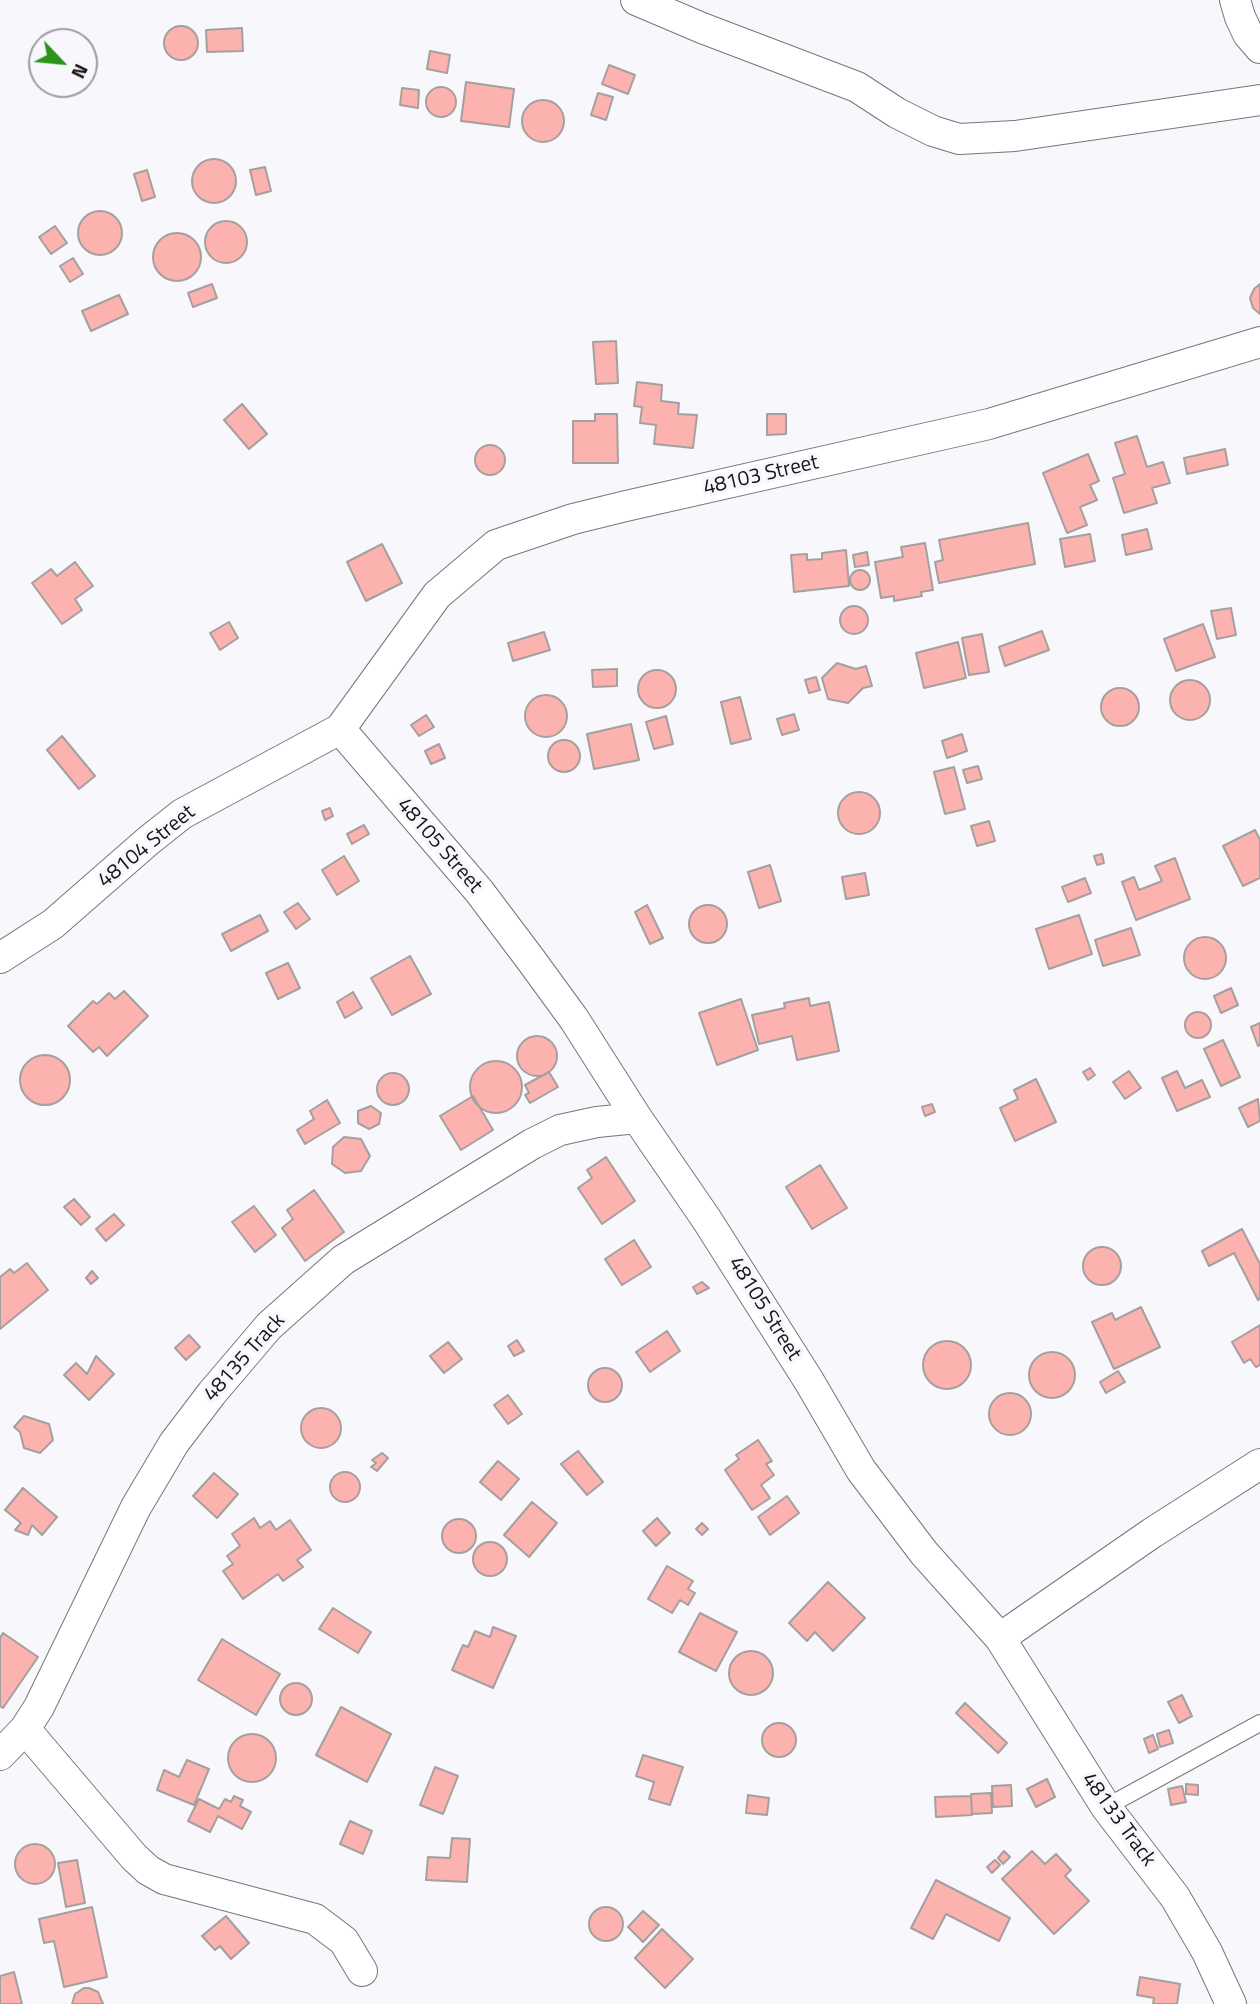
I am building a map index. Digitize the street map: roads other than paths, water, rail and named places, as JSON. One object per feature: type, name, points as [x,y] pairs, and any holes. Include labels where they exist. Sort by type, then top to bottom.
[{"type":"street","points":[[636,0],[702,28],[857,86],[897,113],[933,131],[959,139],[1015,136],[1260,100]]},
{"type":"street","points":[[1235,0],[1248,34],[1260,48]]},
{"type":"street","name":"48103 Street","points":[[340,729],[437,595],[496,545],[573,519],[989,424],[1260,342]]},
{"type":"street","name":"48104 Street","points":[[0,958],[53,924],[182,814],[340,729]]},
{"type":"street","name":"48105 Street","points":[[340,729],[479,891],[574,1019],[707,1220],[809,1381],[861,1470],[924,1552],[1000,1638]]},
{"type":"street","name":"48135 Track","points":[[0,1755],[25,1729],[39,1707],[135,1507],[174,1443],[269,1326],[343,1260],[532,1144],[560,1130],[597,1122],[637,1118]]},
{"type":"street","points":[[1000,1638],[1152,1533],[1260,1464]]},
{"type":"street","name":"48133 Track","points":[[1000,1638],[1106,1807],[1175,1897],[1207,1952],[1231,2004]]},
{"type":"street","points":[[25,1729],[148,1870],[164,1879],[315,1919],[344,1941],[362,1971]]},
{"type":"lane","points":[[1106,1807],[1260,1724]]}]
